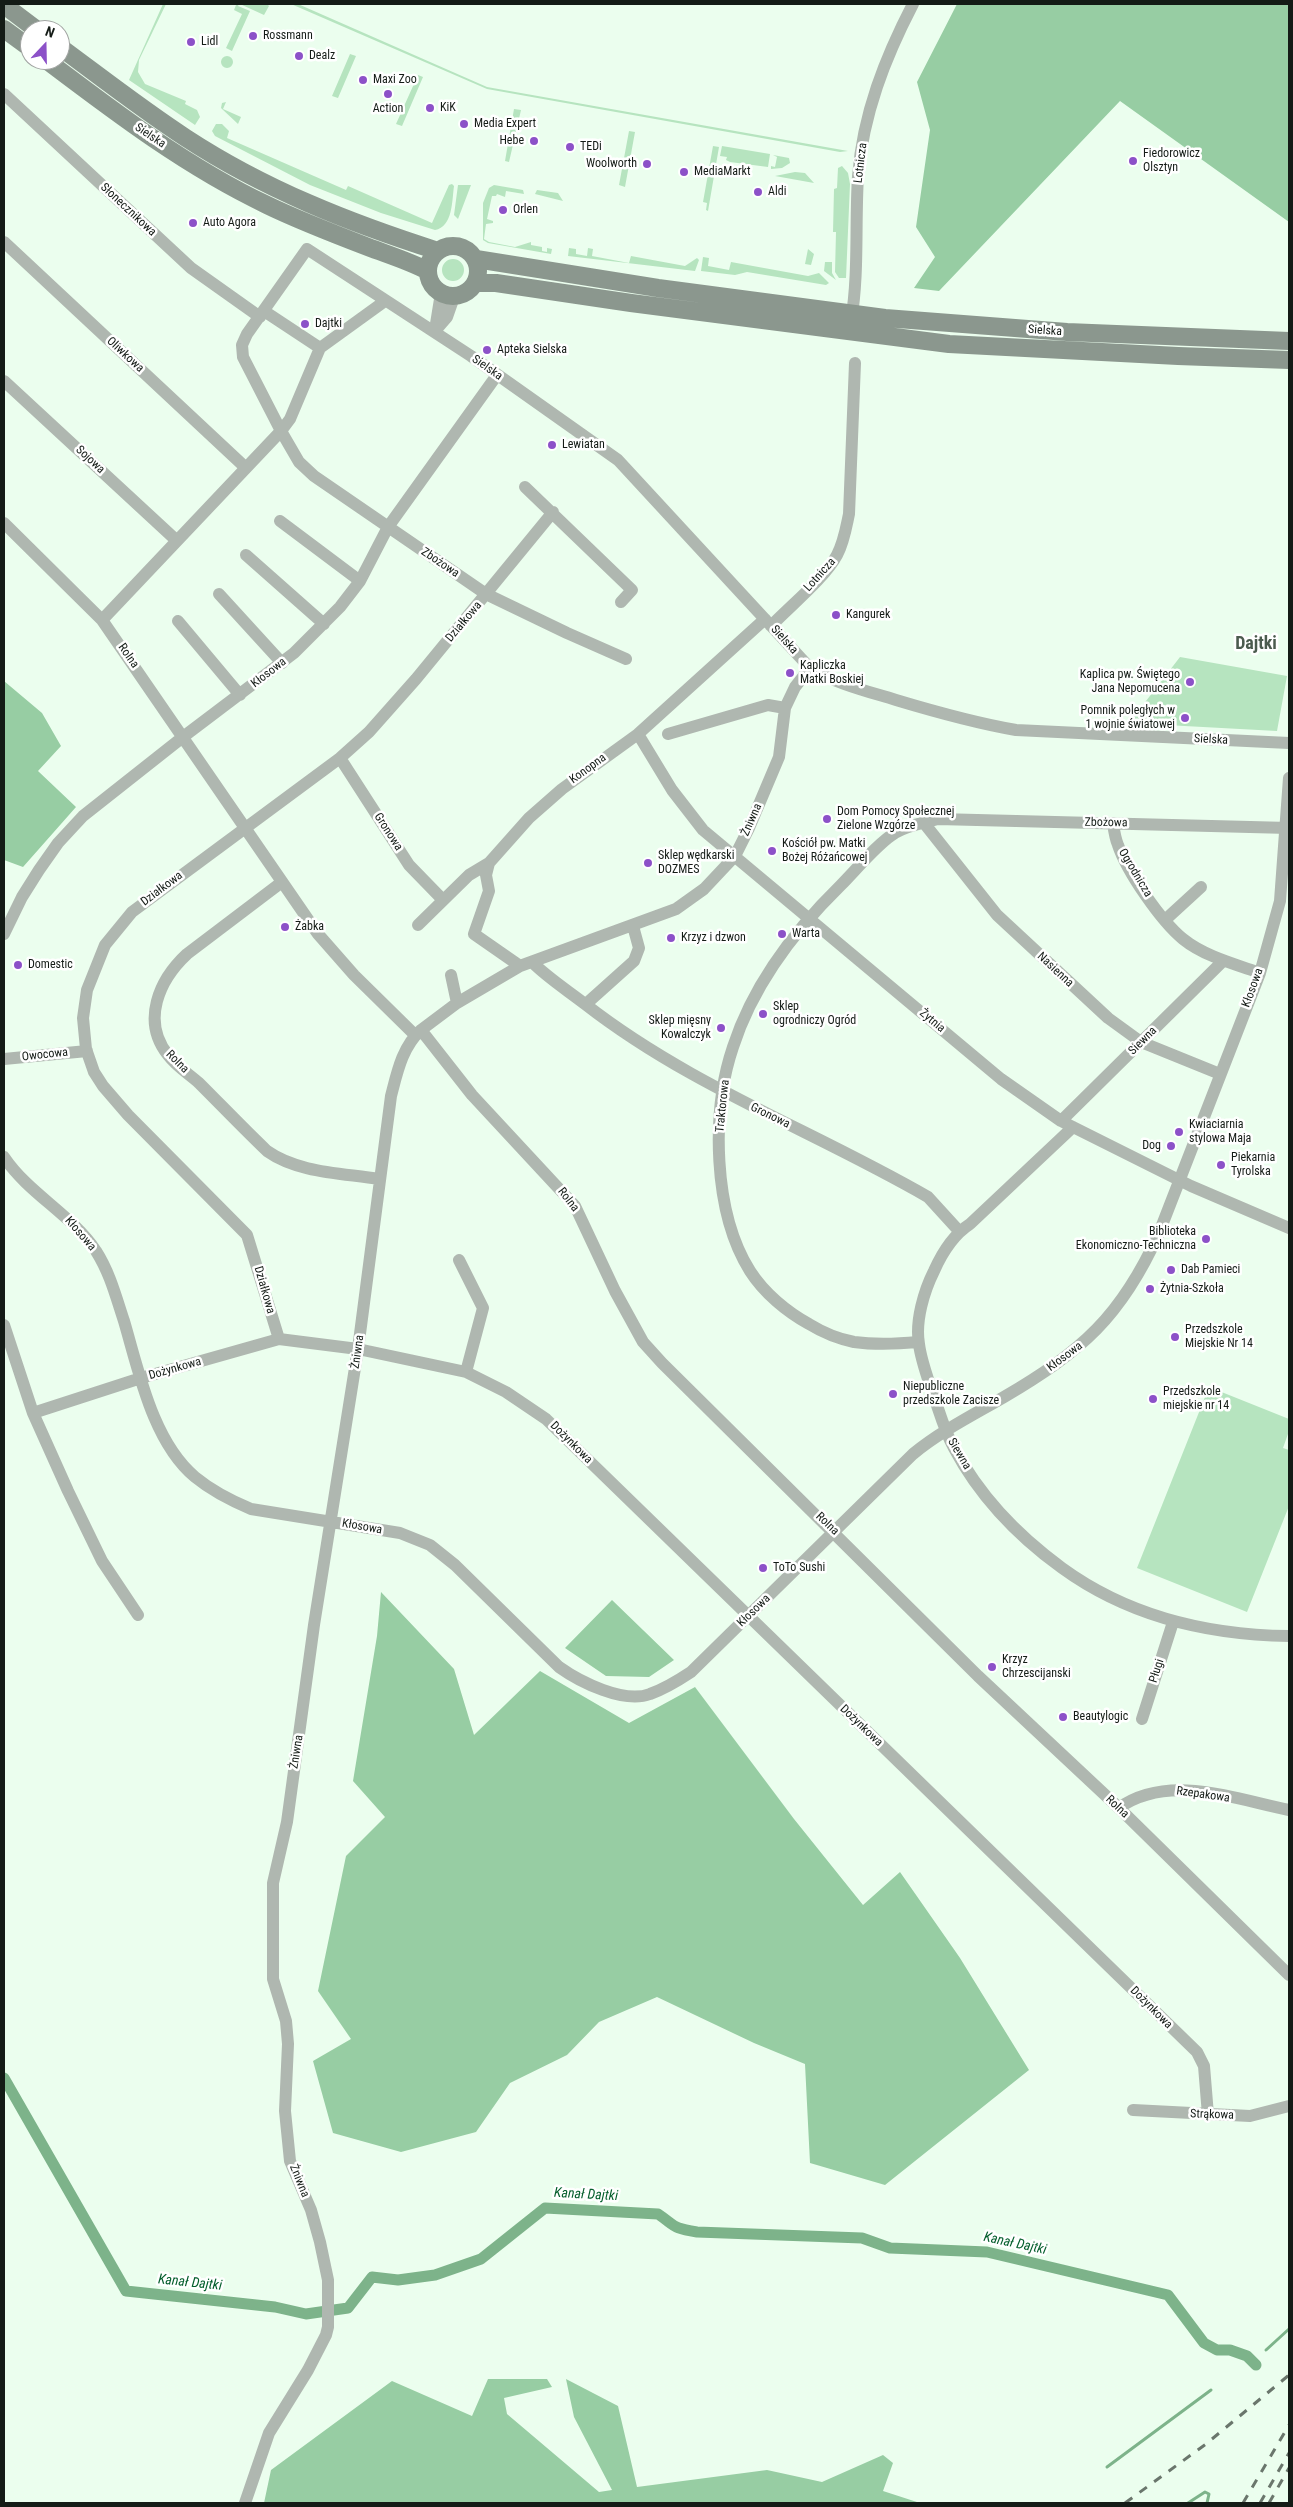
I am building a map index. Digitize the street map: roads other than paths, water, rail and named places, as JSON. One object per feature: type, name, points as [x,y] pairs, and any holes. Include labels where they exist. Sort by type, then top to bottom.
[{"type":"main road","points":[[4,5],[24,20]]},
{"type":"main road","points":[[4,28],[20,40]]},
{"type":"main road","name":"Sielska","points":[[70,54],[157,118],[238,168],[331,214],[438,251],[445,248],[459,247],[471,253],[476,259],[534,270],[852,314],[964,325],[1067,332],[1289,341]]},
{"type":"main road","name":"Sielska","points":[[59,70],[140,130],[227,184],[266,205],[322,230],[408,260],[428,271]]},
{"type":"main road","points":[[438,251],[433,256],[428,271],[432,284],[448,295],[467,293],[476,283],[478,267],[476,259]]},
{"type":"main road","name":"Sielska","points":[[476,283],[496,283],[737,317],[949,344],[1289,360]]},
{"type":"street","name":"Lotnicza","points":[[849,332],[852,314],[858,175],[865,128],[874,90],[891,46],[913,4]]},
{"type":"street","name":"Słonecznikowa","points":[[4,94],[191,268],[262,314],[320,348]]},
{"type":"street","name":"Oliwkowa","points":[[4,242],[246,468]]},
{"type":"street","name":"Zbożowa","points":[[307,249],[247,334],[242,345],[242,357],[299,462],[314,476],[486,594],[567,634],[626,659]]},
{"type":"street","name":"Sielska","points":[[307,249],[434,332],[618,460],[810,668],[828,679],[982,725],[1016,730],[1289,743]]},
{"type":"street","points":[[434,332],[448,295]]},
{"type":"street","points":[[102,620],[290,420],[320,348],[385,301]]},
{"type":"street","name":"Lotnicza","points":[[768,622],[826,570],[837,556],[844,538],[850,506],[854,363]]},
{"type":"street","name":"Kłosowa","points":[[4,934],[22,897],[58,843],[84,816],[183,737],[282,663],[324,624],[360,581],[388,527],[497,375]]},
{"type":"street","name":"Sojowa","points":[[4,381],[176,540]]},
{"type":"street","points":[[525,487],[632,590],[620,602]]},
{"type":"street","name":"Działkowa","points":[[279,1339],[247,1235],[128,1115],[103,1086],[94,1072],[87,1051],[83,1018],[86,990],[105,945],[132,912],[340,758],[369,732],[553,512]]},
{"type":"street","points":[[280,521],[360,581]]},
{"type":"street","name":"Rolna","points":[[4,523],[102,620],[243,828],[318,934],[342,961],[418,1032],[575,1206],[615,1291],[643,1342],[702,1405],[835,1532],[978,1676],[1119,1808],[1289,1975]]},
{"type":"street","points":[[246,555],[324,624]]},
{"type":"street","points":[[219,594],[282,663]]},
{"type":"street","points":[[178,621],[240,695]]},
{"type":"street","name":"Konopna","points":[[418,925],[469,875],[489,863],[528,818],[562,789],[638,734],[768,622]]},
{"type":"street","name":"Żniwna","points":[[245,2503],[269,2433],[308,2370],[326,2335],[328,2327],[328,2280],[320,2242],[311,2210],[290,2161],[285,2111],[288,2044],[286,2021],[273,1979],[273,1883],[286,1822],[330,1521],[358,1349],[390,1096],[400,1060],[418,1032],[457,1003],[526,964],[676,909],[704,889],[735,856],[779,757],[785,708],[796,687],[810,668]]},
{"type":"street","points":[[668,734],[768,705],[785,708]]},
{"type":"street","name":"Żytnia","points":[[638,734],[672,790],[703,830],[1001,1079],[1073,1127],[1180,1180],[1289,1228]]},
{"type":"street","name":"Gronowa","points":[[340,758],[409,865],[444,900]]},
{"type":"street","name":"Kłosowa","points":[[4,1157],[25,1182],[76,1226],[96,1251],[110,1276],[141,1378],[159,1427],[180,1461],[195,1477],[230,1500],[251,1509],[400,1533],[430,1545],[455,1566],[559,1667],[587,1685],[602,1690],[640,1696],[649,1695],[691,1672],[913,1454],[945,1430],[1060,1363],[1097,1330],[1119,1305],[1140,1272],[1160,1233],[1260,973],[1280,901],[1288,828],[1289,778]]},
{"type":"street","name":"Zbożowa","points":[[924,823],[938,819],[1288,828]]},
{"type":"street","name":"Traktorowa","points":[[918,1342],[886,1345],[853,1342],[822,1332],[796,1317],[772,1296],[750,1272],[734,1236],[724,1196],[720,1165],[722,1092],[732,1048],[757,992],[808,917],[894,833],[924,823]]},
{"type":"street","name":"Nasienna","points":[[924,823],[997,915],[1108,1018],[1141,1042],[1220,1074]]},
{"type":"street","name":"Ogrodnicza","points":[[1113,823],[1118,846],[1131,871],[1165,920],[1183,939],[1223,960],[1260,973]]},
{"type":"street","name":"Gronowa","points":[[489,863],[486,875],[489,891],[474,934],[546,976],[671,1064],[920,1193],[946,1216],[959,1232]]},
{"type":"street","name":"Rolna","points":[[282,882],[174,966],[164,981],[155,1006],[156,1034],[168,1056],[195,1079],[267,1151],[280,1161],[297,1166],[380,1180]]},
{"type":"street","points":[[1165,920],[1201,887]]},
{"type":"street","points":[[586,1004],[634,960],[639,948],[633,926]]},
{"type":"street","name":"Siewna","points":[[1061,1120],[1223,960]]},
{"type":"street","points":[[451,975],[457,1003]]},
{"type":"street","name":"Owocowa","points":[[4,1059],[87,1051]]},
{"type":"street","name":"Siewna","points":[[1073,1127],[970,1224],[959,1232],[936,1265],[927,1283],[920,1313],[918,1342],[945,1430],[954,1448],[980,1488],[1027,1540],[1062,1568],[1098,1590],[1173,1622],[1249,1635],[1289,1636]]},
{"type":"street","points":[[459,1260],[483,1308],[466,1372]]},
{"type":"street","points":[[4,1325],[33,1413],[68,1491],[102,1561],[138,1615]]},
{"type":"street","name":"Dożynkowa","points":[[33,1413],[141,1378],[279,1339],[358,1349],[466,1372],[506,1392],[546,1419],[1197,2052],[1204,2066],[1208,2115]]},
{"type":"street","name":"Pługi","points":[[1142,1719],[1173,1622]]},
{"type":"street","name":"Rzepakowa","points":[[1119,1808],[1134,1798],[1158,1791],[1186,1790],[1289,1810]]},
{"type":"street","name":"Strąkowa","points":[[1133,2110],[1250,2116],[1289,2106]]},
{"type":"waterway","name":"Kanał Dajtki","points":[[4,2078],[126,2291],[275,2307],[306,2314],[348,2308],[372,2277],[398,2280],[435,2275],[481,2259],[545,2208],[658,2214],[679,2228],[697,2232],[862,2238],[890,2248],[987,2252],[1168,2295],[1204,2343],[1217,2350],[1230,2350],[1247,2356],[1256,2365]]},
{"type":"waterway","points":[[1266,2350],[1289,2329]]},
{"type":"waterway","points":[[1107,2467],[1211,2390]]},
{"type":"waterway","points":[[1188,2503],[1205,2492],[1209,2494],[1207,2503]]},
{"type":"railway","points":[[1125,2503],[1206,2444],[1289,2375]]},
{"type":"railway","points":[[1243,2503],[1289,2425]]},
{"type":"railway","points":[[1260,2503],[1289,2453]]},
{"type":"railway","points":[[1269,2503],[1289,2468]]},
{"type":"place","name":"Rossmann","points":[[253,36]]},
{"type":"place","name":"Lidl","points":[[191,42]]},
{"type":"place","name":"Dealz","points":[[299,56]]},
{"type":"place","name":"Maxi Zoo","points":[[363,80]]},
{"type":"place","name":"Action","points":[[388,94]]},
{"type":"place","name":"KiK","points":[[430,108]]},
{"type":"place","name":"Media Expert","points":[[464,124]]},
{"type":"place","name":"Hebe","points":[[534,141]]},
{"type":"place","name":"TEDi","points":[[570,147]]},
{"type":"place","name":"Fiedorowicz Olsztyn","points":[[1133,161]]},
{"type":"place","name":"Woolworth","points":[[647,164]]},
{"type":"place","name":"MediaMarkt","points":[[684,172]]},
{"type":"place","name":"Aldi","points":[[758,192]]},
{"type":"place","name":"Orlen","points":[[503,210]]},
{"type":"place","name":"Auto Agora","points":[[193,223]]},
{"type":"place","name":"Dajtki","points":[[305,324]]},
{"type":"place","name":"Apteka Sielska","points":[[487,350]]},
{"type":"place","name":"Lewiatan","points":[[552,445]]},
{"type":"place","name":"Kangurek","points":[[836,615]]},
{"type":"place","name":"Kapliczka Matki Boskiej","points":[[790,673]]},
{"type":"place","name":"Kaplica pw. Świętego Jana Nepomucena","points":[[1190,682]]},
{"type":"place","name":"Pomnik poległych w 1 wojnie światowej","points":[[1185,718]]},
{"type":"place","name":"Dom Pomocy Społecznej Zielone Wzgórze","points":[[827,819]]},
{"type":"place","name":"Kościół pw. Matki Bożej Różańcowej","points":[[772,851]]},
{"type":"place","name":"Sklep wędkarski DOZMES","points":[[648,863]]},
{"type":"place","name":"Żabka","points":[[285,927]]},
{"type":"place","name":"Warta","points":[[782,934]]},
{"type":"place","name":"Krzyz i dzwon","points":[[671,938]]},
{"type":"place","name":"Domestic","points":[[18,965]]},
{"type":"place","name":"Sklep ogrodniczy Ogród","points":[[763,1014]]},
{"type":"place","name":"Sklep mięsny Kowalczyk","points":[[721,1028]]},
{"type":"place","name":"Kwiaciarnia stylowa Maja","points":[[1179,1132]]},
{"type":"place","name":"Dog","points":[[1171,1146]]},
{"type":"place","name":"Piekarnia Tyrolska","points":[[1221,1165]]},
{"type":"place","name":"Biblioteka Ekonomiczno-Techniczna","points":[[1206,1239]]},
{"type":"place","name":"Dab Pamieci","points":[[1171,1270]]},
{"type":"place","name":"Żytnia-Szkoła","points":[[1150,1289]]},
{"type":"place","name":"Przedszkole Miejskie Nr 14","points":[[1175,1337]]},
{"type":"place","name":"Niepubliczne przedszkole Zacisze","points":[[893,1394]]},
{"type":"place","name":"Przedszkole miejskie nr 14","points":[[1153,1399]]},
{"type":"place","name":"ToTo Sushi","points":[[763,1568]]},
{"type":"place","name":"Krzyz Chrzescijanski","points":[[992,1667]]},
{"type":"place","name":"Beautylogic","points":[[1063,1717]]},
{"type":"district","name":"Dajtki","points":[[1256,644]]}]
